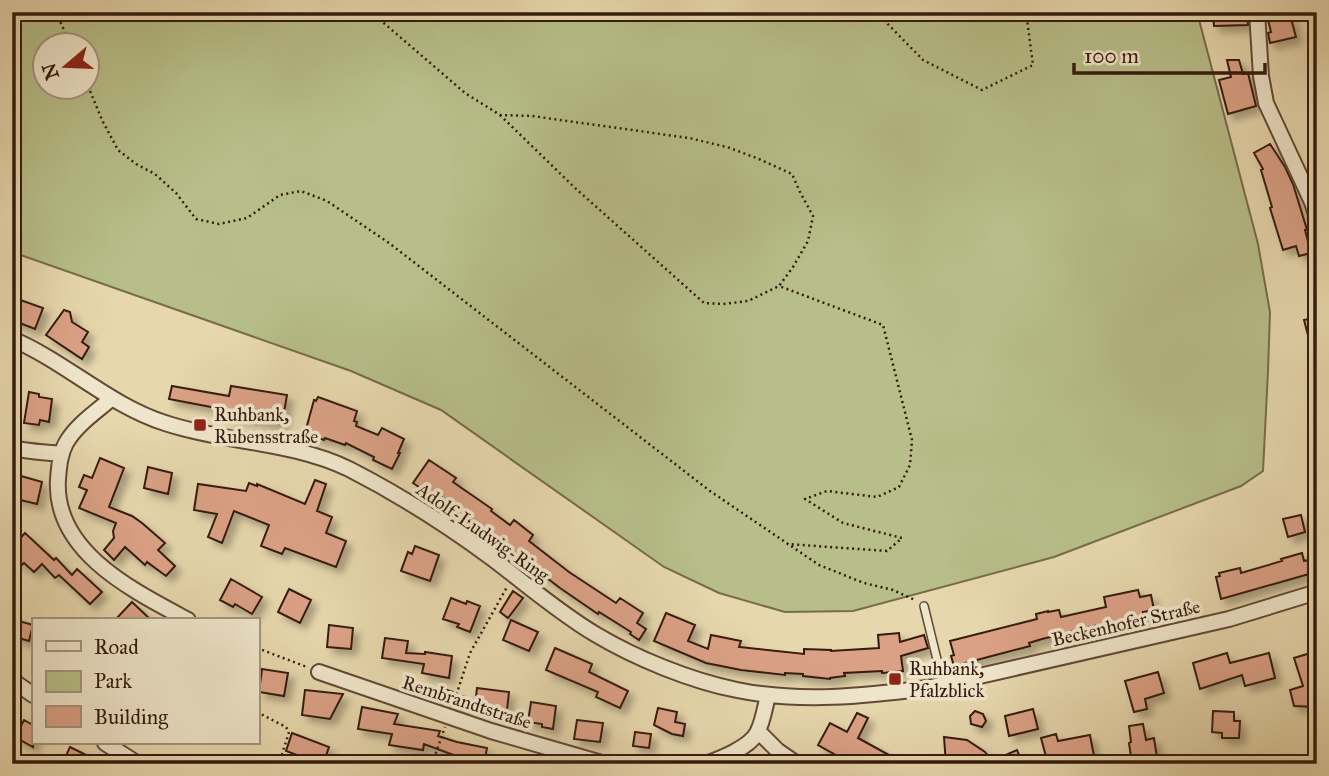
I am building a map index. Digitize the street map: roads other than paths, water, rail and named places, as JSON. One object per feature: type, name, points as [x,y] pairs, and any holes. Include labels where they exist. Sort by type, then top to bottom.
[{"type":"street","points":[[1257,12],[1261,76],[1266,103],[1307,190],[1317,218]]},
{"type":"street","name":"Adolf-Ludwig-Ring","points":[[12,339],[39,351],[141,414],[165,423],[287,448],[346,468],[434,517],[594,634],[629,652],[699,680],[768,695],[824,697],[897,692],[943,685]]},
{"type":"street","points":[[112,398],[72,434],[65,445],[57,487],[64,516],[87,555],[118,580],[184,618]]},
{"type":"street","points":[[12,448],[35,453],[62,454]]},
{"type":"street","name":"Beckenhofer Straße","points":[[943,685],[1229,619],[1317,592]]},
{"type":"street","name":"Rembrandtstraße","points":[[319,673],[449,718],[605,764]]},
{"type":"street","points":[[12,681],[32,694]]},
{"type":"street","points":[[705,764],[733,752],[754,737],[768,695]]},
{"type":"street","points":[[758,731],[778,751],[797,764]]},
{"type":"street","points":[[107,744],[138,764]]},
{"type":"lane","points":[[924,606],[943,685]]},
{"type":"place","name":"Ruhbank, Rubensstraße","points":[[200,425]]},
{"type":"place","name":"Ruhbank, Pfalzblick","points":[[895,679]]}]
